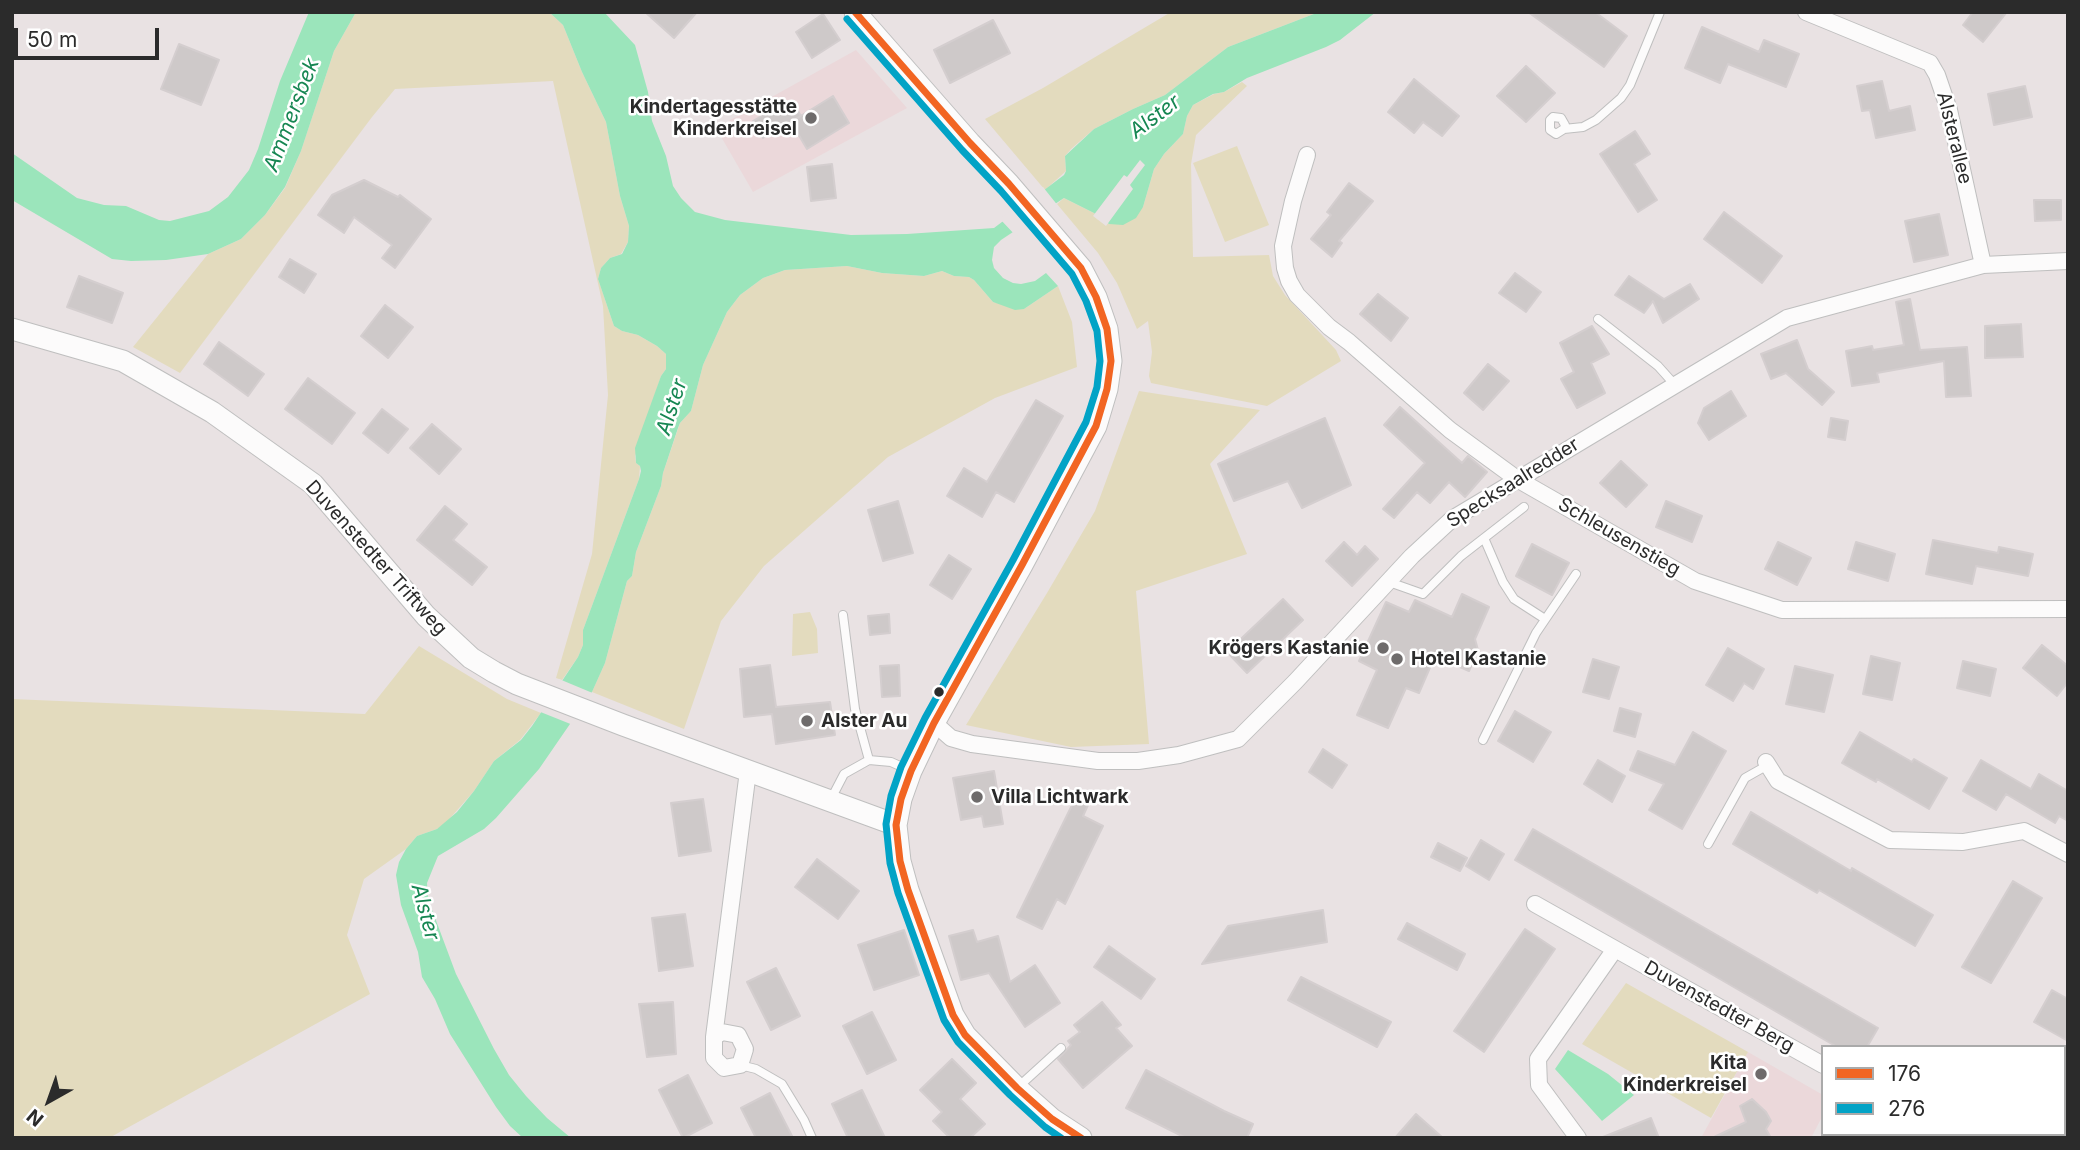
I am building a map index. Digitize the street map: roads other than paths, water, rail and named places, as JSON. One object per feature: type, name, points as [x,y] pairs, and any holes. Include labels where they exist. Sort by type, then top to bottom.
[{"type":"street","points":[[855,12],[1009,184],[1080,268],[1096,298],[1108,336],[1111,361],[1096,426],[934,723],[911,771],[901,799],[896,825],[900,861],[908,890],[953,1016],[965,1035],[1017,1088],[1052,1119],[1081,1138]]},
{"type":"street","name":"Alsterallee","points":[[1810,13],[1930,63],[1950,110],[1983,265]]},
{"type":"street","name":"Schleusenstieg","points":[[1307,155],[1283,246],[1285,268],[1297,295],[1329,327],[1440,422],[1517,479],[1695,581],[1782,610],[2068,609]]},
{"type":"street","name":"Specksaalredder","points":[[934,723],[951,737],[972,744],[1098,761],[1138,761],[1180,755],[1238,739],[1412,556],[1452,519],[1787,318],[1983,265],[2068,261]]},
{"type":"street","name":"Duvenstedter Triftweg","points":[[12,329],[123,361],[212,412],[313,484],[440,631],[471,658],[517,684],[896,825]]},
{"type":"street","points":[[1767,763],[1778,781],[1890,840],[1963,842],[2024,831],[2068,854]]},
{"type":"street","points":[[714,1037],[722,1032],[738,1035],[745,1049],[740,1065],[724,1068],[714,1058],[714,1037],[748,771]]},
{"type":"street","name":"Duvenstedter Berg","points":[[1535,904],[1821,1064]]},
{"type":"street","points":[[1578,1138],[1539,1084],[1538,1059],[1615,949]]},
{"type":"lane","points":[[1564,129],[1583,127],[1596,120],[1621,98],[1630,85],[1660,12]]},
{"type":"lane","points":[[1598,319],[1648,358],[1675,385]]},
{"type":"lane","points":[[1388,582],[1423,594],[1461,556],[1524,507]]},
{"type":"lane","points":[[1484,538],[1503,582],[1514,599],[1545,620]]},
{"type":"lane","points":[[1483,740],[1536,633],[1576,573]]},
{"type":"lane","points":[[843,615],[855,709],[869,760]]},
{"type":"lane","points":[[830,802],[844,774],[869,760],[891,762],[911,771]]},
{"type":"lane","points":[[1708,844],[1745,778],[1767,763]]},
{"type":"lane","points":[[1017,1088],[1061,1048]]},
{"type":"lane","points":[[740,1065],[756,1069],[782,1084],[812,1138]]},
{"type":"water","name":"Ammersbek","points":[[309,12],[356,12],[334,51],[301,151],[285,187],[265,215],[241,239],[208,254],[166,260],[112,259],[12,200],[12,153],[77,198],[104,205],[126,206],[159,220],[170,221],[209,211],[228,197],[249,170],[280,81]]},
{"type":"water","name":"Alster","points":[[549,12],[604,12],[635,45],[648,92],[652,121],[666,156],[673,186],[695,212],[725,220],[851,235],[994,228],[1064,175],[1065,156],[1094,129],[1165,95],[1228,47],[1319,12],[1376,12],[1340,40],[1247,78],[1224,92],[1213,94],[1193,105],[1183,134],[1154,169],[1143,207],[1136,218],[1123,225],[1109,224],[1064,198],[1001,240],[994,247],[992,260],[994,268],[1003,278],[1021,284],[1035,281],[1046,273],[1058,286],[1024,309],[1015,310],[993,302],[969,277],[954,276],[942,271],[924,276],[882,273],[847,266],[785,270],[763,278],[740,295],[727,312],[703,365],[691,411],[678,428],[661,486],[636,552],[632,576],[627,581],[605,663],[592,692],[539,769],[484,829],[438,856],[427,883],[428,899],[456,974],[494,1049],[509,1075],[526,1096],[571,1138],[523,1138],[496,1107],[450,1034],[422,977],[418,952],[401,905],[396,875],[406,849],[417,836],[437,829],[457,812],[494,761],[521,740],[578,657],[583,645],[583,630],[639,479],[641,471],[636,463],[635,448],[666,369],[666,354],[657,346],[614,326],[598,279],[601,268],[610,258],[622,254],[628,242],[629,226],[620,196],[606,122],[563,25]]},
{"type":"water","points":[[1568,1050],[1608,1074],[1634,1095],[1602,1121],[1555,1069]]},
{"type":"place","name":"Kindertagesstätte Kinderkreisel","points":[[811,118]]},
{"type":"place","name":"Krögers Kastanie","points":[[1383,648]]},
{"type":"place","name":"Hotel Kastanie","points":[[1397,659]]},
{"type":"place","name":"Alster Au","points":[[807,721]]},
{"type":"place","name":"Villa Lichtwark","points":[[977,797]]},
{"type":"place","name":"Kita Kinderkreisel","points":[[1761,1074]]}]
